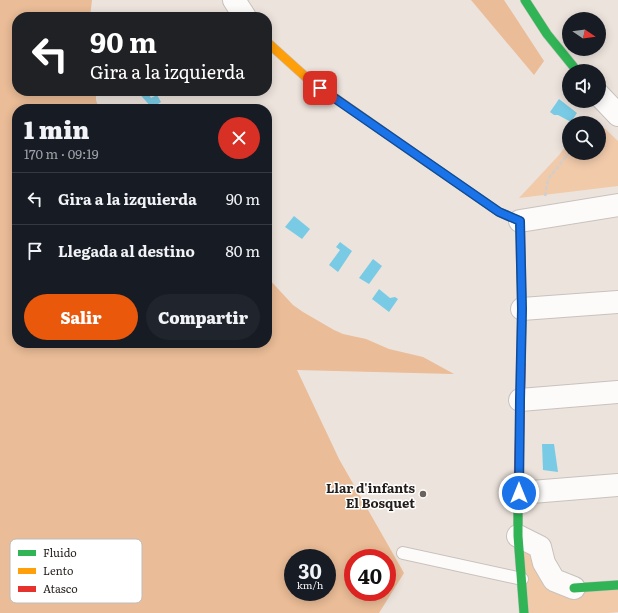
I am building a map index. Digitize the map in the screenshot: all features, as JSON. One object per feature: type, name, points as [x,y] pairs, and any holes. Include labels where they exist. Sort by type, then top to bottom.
[{"type":"street","points":[[234,0],[242,12]]},
{"type":"street","points":[[525,0],[548,34],[572,64]]},
{"type":"street","points":[[272,47],[308,79],[499,212],[520,221],[618,205]]},
{"type":"street","points":[[606,102],[618,115]]},
{"type":"street","points":[[520,221],[522,309],[518,536],[524,613]]},
{"type":"street","points":[[522,309],[618,302]]},
{"type":"street","points":[[520,400],[618,392]]},
{"type":"street","points":[[519,493],[618,485]]},
{"type":"street","points":[[518,536],[540,547],[544,563],[554,580],[574,588],[618,585]]},
{"type":"lane","points":[[403,553],[522,579]]},
{"type":"path","points":[[546,217],[545,195],[548,179],[563,160]]},
{"type":"shaded area","points":[[0,0],[92,0],[91,12],[12,12],[12,96],[96,96],[97,104],[12,104],[12,348],[272,348],[272,282],[293,305],[334,330],[343,334],[366,339],[389,349],[423,357],[454,374],[297,370],[339,459],[390,549],[344,549],[344,601],[386,601],[379,613],[0,613]]},
{"type":"shaded area","points":[[471,0],[504,0],[544,61],[534,75]]},
{"type":"shaded area","points":[[606,130],[618,141],[618,186],[519,198],[562,151],[562,160],[606,160]]},
{"type":"shaded area","points":[[518,536],[554,580],[618,585],[618,612],[528,613]]},
{"type":"shaded area","points":[[396,559],[404,573],[396,586]]},
{"type":"water","points":[[141,96],[150,96],[151,98],[158,96],[161,102],[158,104],[148,104]]},
{"type":"water","points":[[559,99],[562,101],[562,108],[571,108],[577,113],[575,116],[562,117],[550,112]]},
{"type":"water","points":[[294,216],[310,229],[302,239],[285,227]]},
{"type":"water","points":[[340,242],[352,251],[338,272],[329,265],[340,250],[336,247]]},
{"type":"water","points":[[373,259],[382,266],[369,284],[359,278]]},
{"type":"water","points":[[379,289],[390,298],[395,297],[398,299],[389,312],[372,299]]},
{"type":"water","points":[[542,444],[554,444],[558,472],[543,470]]},
{"type":"traffic: fast","points":[[525,0],[547,34],[571,64]]},
{"type":"traffic: fast","points":[[428,163],[499,212],[520,221],[522,309],[521,365]]},
{"type":"traffic: fast","points":[[518,509],[518,536],[524,613]]},
{"type":"traffic: fast","points":[[574,588],[618,585]]},
{"type":"traffic: slow","points":[[272,47],[308,79],[428,163]]},
{"type":"traffic: jam","points":[[518,509],[521,365]]},
{"type":"place","name":"Llar d'infants El Bosquet","points":[[423,494]]},
{"type":"route","points":[[320,88],[499,212],[520,221],[522,309],[519,493]]}]
